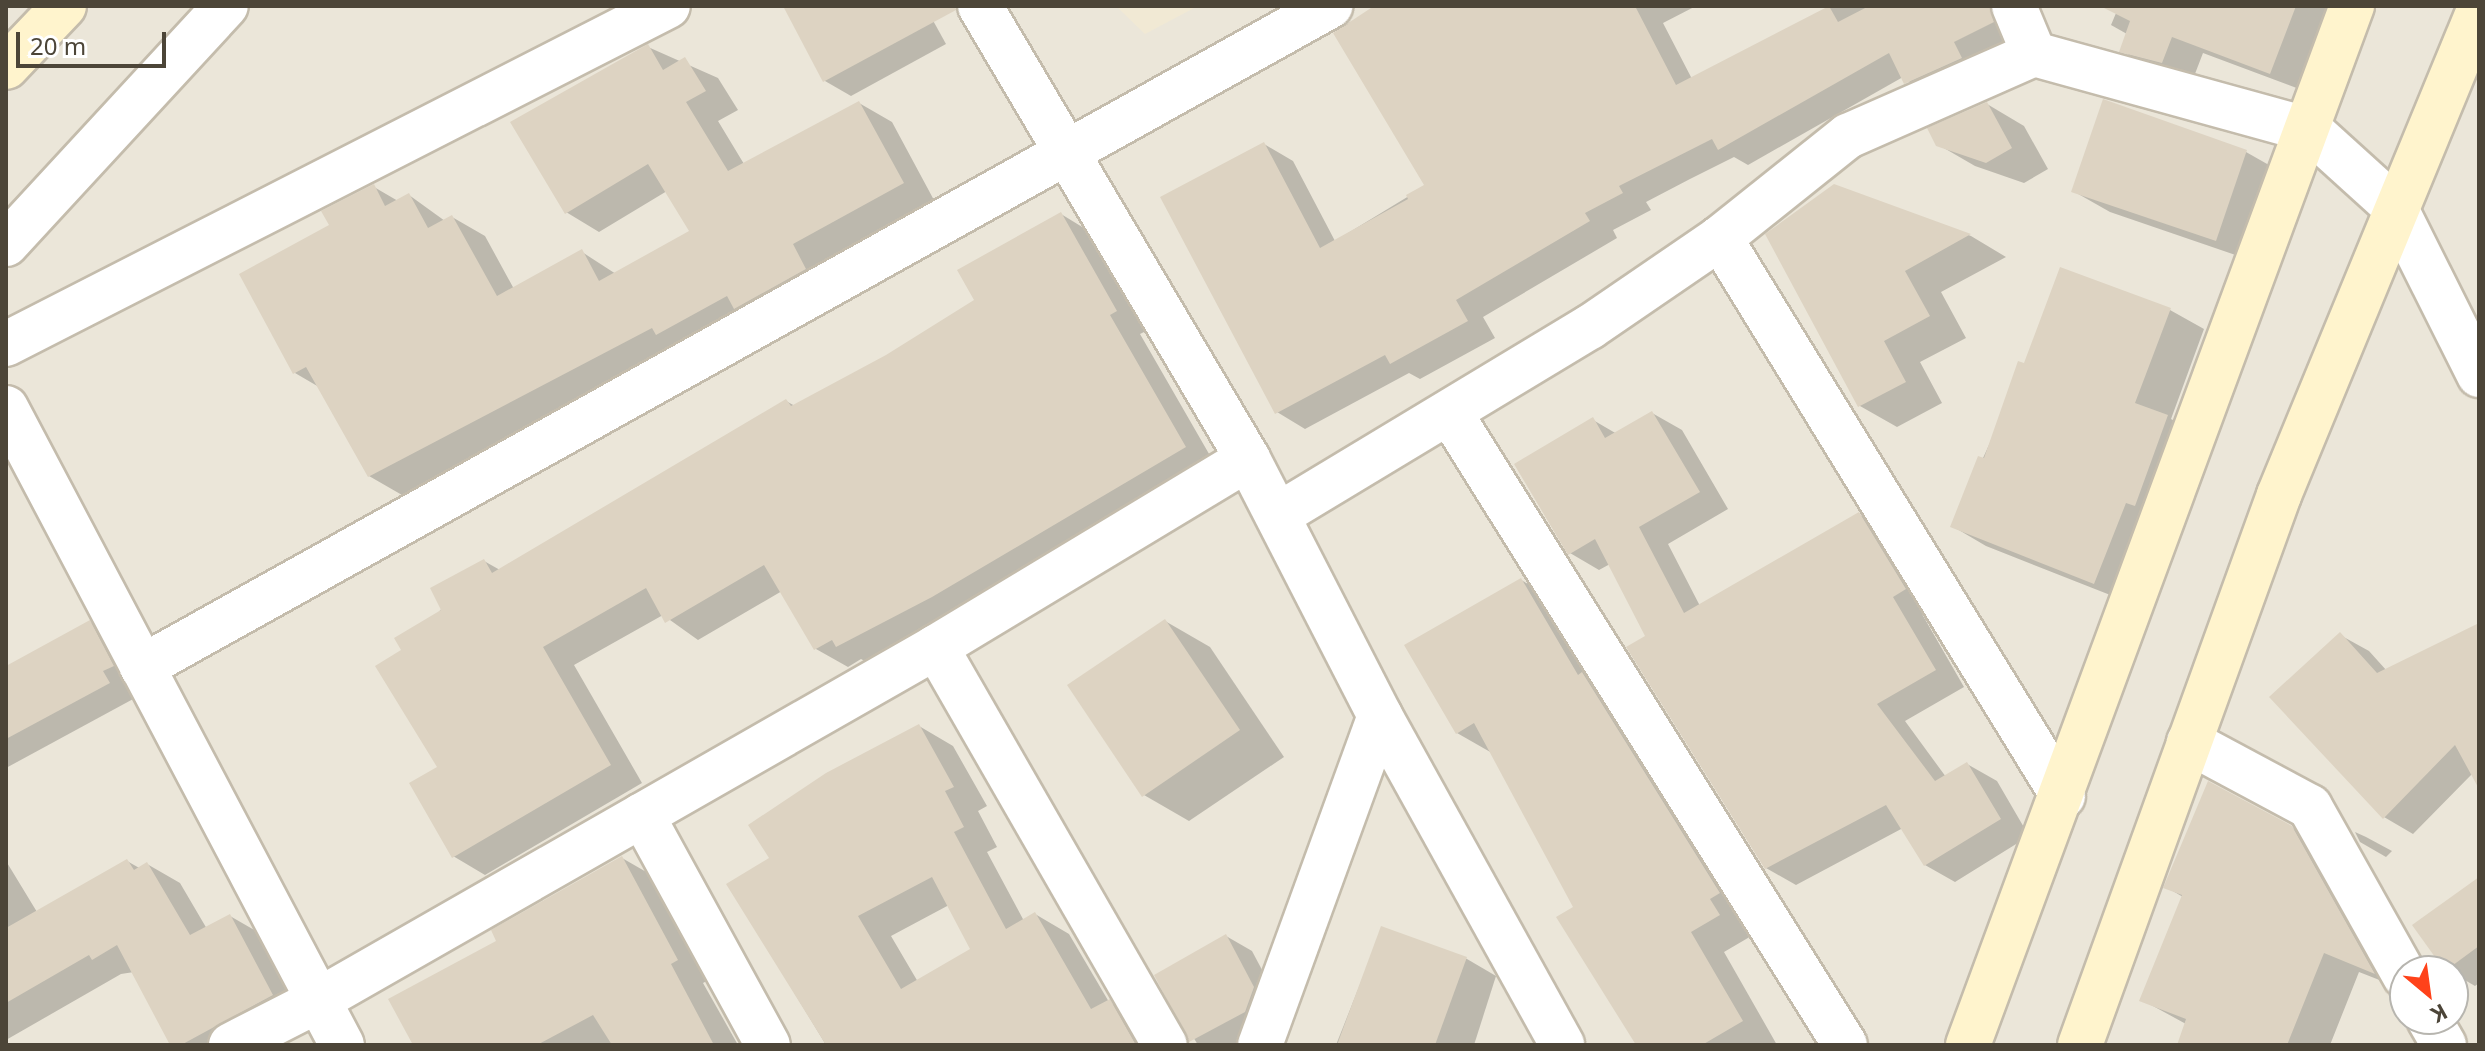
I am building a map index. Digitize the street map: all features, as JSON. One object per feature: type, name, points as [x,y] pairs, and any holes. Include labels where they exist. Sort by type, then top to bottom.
[{"type":"main road","points":[[6,67],[64,6]]},
{"type":"main road","points":[[1968,1045],[2310,130],[2352,6]]},
{"type":"main road","points":[[2080,1045],[2279,495],[2395,207],[2479,10]]},
{"type":"street","points":[[6,244],[226,6]]},
{"type":"street","points":[[6,344],[668,6]]},
{"type":"street","points":[[980,6],[1248,459],[1380,716],[1562,1045]]},
{"type":"street","points":[[142,667],[1070,155],[1330,6]]},
{"type":"street","points":[[2014,6],[2034,54]]},
{"type":"street","points":[[1278,515],[1590,327],[1720,238],[1848,136],[2034,54],[2310,130],[2395,207],[2479,375]]},
{"type":"street","points":[[1720,238],[2063,796]]},
{"type":"street","points":[[6,408],[342,1045]]},
{"type":"street","points":[[1450,413],[1845,1045]]},
{"type":"street","points":[[231,1045],[317,1001],[936,647],[1248,459]]},
{"type":"street","points":[[936,647],[1165,1045]]},
{"type":"street","points":[[1260,1045],[1380,716]]},
{"type":"street","points":[[2189,742],[2310,807],[2393,955]]},
{"type":"street","points":[[642,815],[768,1045]]},
{"type":"shaded area","points":[[6,6],[2479,6],[2479,1045],[6,1045]]},
{"type":"shaded area","points":[[1116,6],[1198,6],[1145,34]]},
{"type":"building","points":[[783,6],[955,6],[956,10],[823,82]]},
{"type":"building","points":[[1374,6],[1635,6],[1676,85],[1829,6],[1838,22],[1869,6],[1990,6],[1994,22],[1954,42],[1962,58],[1904,84],[1889,53],[1718,150],[1712,139],[1619,186],[1623,193],[1585,213],[1590,221],[1456,300],[1468,321],[1390,364],[1385,355],[1275,414],[1160,197],[1264,142],[1320,248],[1408,199],[1406,195],[1424,185],[1333,33]]},
{"type":"building","points":[[2100,6],[2296,6],[2270,74],[2172,37],[2162,63],[2119,52],[2130,21]]},
{"type":"building","points":[[648,44],[663,70],[685,57],[706,91],[686,102],[728,171],[859,101],[904,183],[793,244],[806,269],[734,309],[727,296],[656,335],[652,328],[368,477],[306,367],[293,374],[239,274],[329,225],[321,211],[374,184],[385,206],[409,193],[428,228],[452,215],[497,296],[582,249],[599,281],[689,231],[648,164],[565,214],[510,122]]},
{"type":"building","points":[[2103,99],[2247,150],[2216,241],[2071,192]]},
{"type":"building","points":[[1987,102],[2012,148],[1986,163],[1936,146],[1927,128]]},
{"type":"building","points":[[1834,184],[1971,234],[1905,271],[1930,316],[1884,341],[1906,382],[1858,407],[1765,234]]},
{"type":"building","points":[[1061,212],[1117,311],[1110,315],[1186,447],[932,597],[836,647],[832,640],[814,650],[764,565],[665,623],[646,588],[543,647],[611,765],[452,858],[409,783],[437,767],[375,666],[401,650],[394,638],[441,610],[430,588],[484,559],[492,573],[786,399],[791,406],[886,355],[974,300],[957,270]]},
{"type":"building","points":[[2060,267],[2171,308],[2135,403],[2168,415],[2135,506],[2126,503],[2094,584],[1950,527],[1978,456],[1984,458],[2018,361],[2024,363]]},
{"type":"building","points":[[1652,411],[1700,492],[1639,527],[1684,613],[1859,512],[1906,589],[1893,597],[1936,670],[1877,704],[1935,781],[1967,762],[2001,819],[1924,866],[1886,805],[1765,869],[1626,647],[1645,636],[1595,539],[1568,555],[1514,464],[1593,417],[1605,438]]},
{"type":"building","points":[[1521,578],[1578,675],[1582,672],[1720,893],[1710,899],[1720,915],[1691,932],[1743,1021],[1702,1045],[1636,1045],[1556,917],[1573,907],[1474,723],[1456,734],[1404,645]]},
{"type":"building","points":[[1165,619],[1240,730],[1142,797],[1067,685]]},
{"type":"building","points":[[90,620],[114,666],[103,671],[110,683],[6,739],[6,666]]},
{"type":"building","points":[[2479,623],[2479,789],[2455,745],[2383,819],[2269,697],[2340,632],[2377,673]]},
{"type":"building","points":[[919,724],[954,787],[945,791],[964,827],[954,832],[1006,929],[1035,912],[1091,1009],[1110,999],[1136,1045],[826,1045],[726,884],[769,858],[748,825],[826,773]],"holes":[[[932,877],[970,949],[901,989],[858,916]]]},
{"type":"building","points":[[2208,781],[2292,826],[2375,974],[2324,953],[2287,1045],[2177,1045],[2186,1019],[2139,1001],[2182,895],[2163,888]]},
{"type":"building","points":[[622,856],[678,960],[671,964],[714,1045],[612,1045],[593,1015],[537,1045],[413,1045],[388,999],[496,941],[491,930]]},
{"type":"building","points":[[127,859],[134,870],[147,862],[190,935],[230,914],[273,995],[181,1045],[170,1045],[117,945],[92,960],[89,955],[6,1003],[6,928]]},
{"type":"building","points":[[2479,877],[2479,946],[2467,955],[2434,955],[2412,925]]},
{"type":"building","points":[[1381,926],[1467,957],[1435,1045],[1337,1045]]},
{"type":"building","points":[[1226,934],[1254,987],[1245,1012],[1189,1042],[1154,975]]}]
